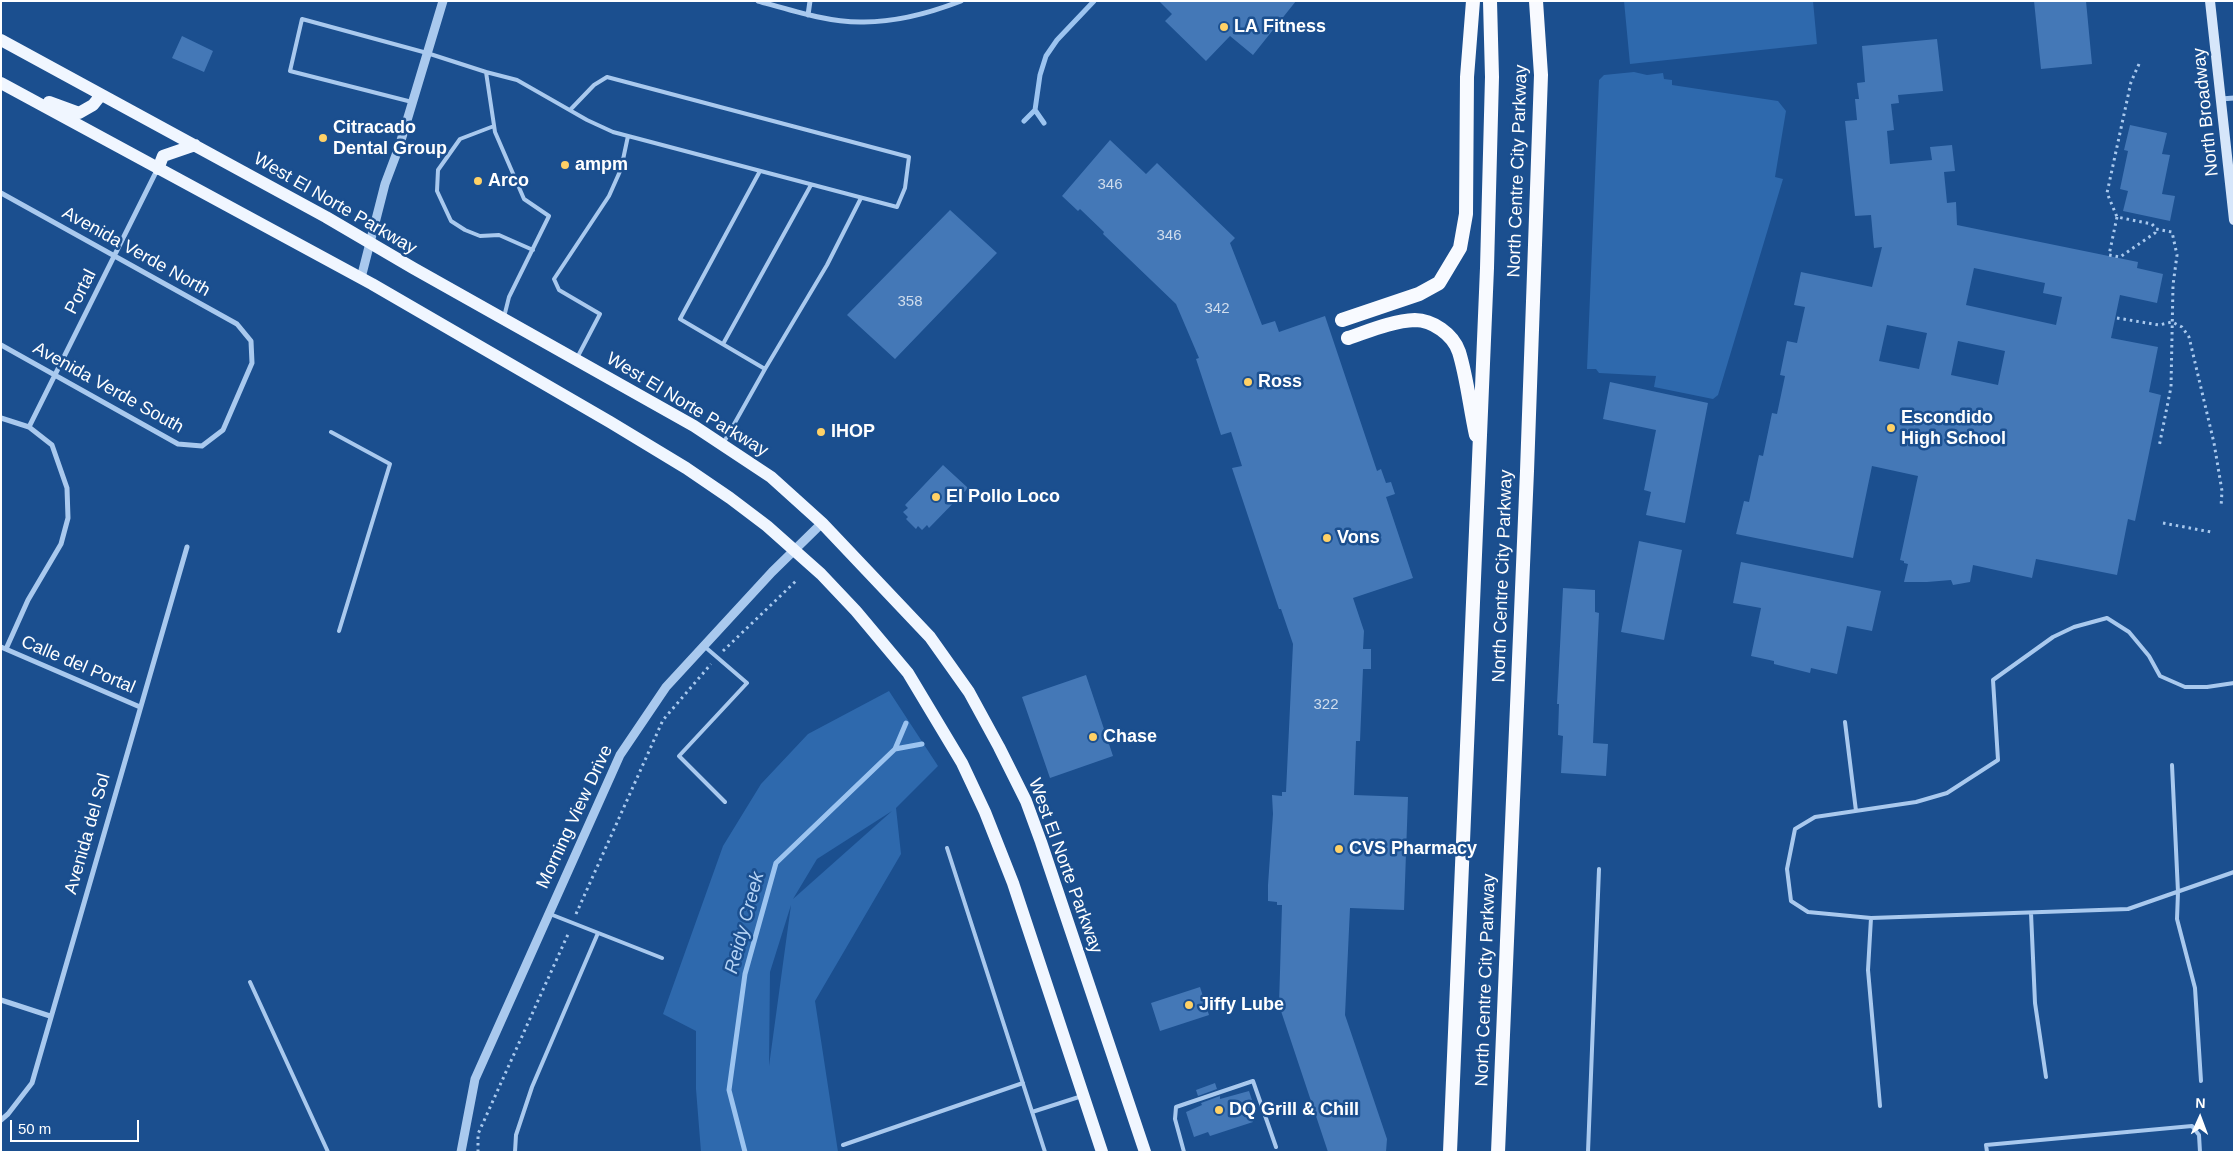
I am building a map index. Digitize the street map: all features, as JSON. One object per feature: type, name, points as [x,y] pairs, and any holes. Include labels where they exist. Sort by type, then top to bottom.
[{"type":"highway","points":[[1342,320],[1419,294],[1438,283],[1460,248],[1466,214],[1467,77],[1473,1]]},
{"type":"highway","name":"North Centre City Parkway","points":[[1450,1152],[1480,457],[1492,77],[1490,1]]},
{"type":"highway","name":"North Centre City Parkway","points":[[1498,1152],[1526,491],[1541,75],[1536,1]]},
{"type":"highway","points":[[1348,338],[1394,323],[1414,320],[1429,321],[1446,334],[1458,350],[1480,457]]},
{"type":"main road","name":"North Broadway","points":[[2210,1],[2234,220]]},
{"type":"main road","name":"West El Norte Parkway","points":[[1,40],[372,244],[694,426],[771,477],[822,523],[930,637],[968,692],[999,747],[1026,801],[1041,842],[1146,1152]]},
{"type":"main road","points":[[3,84],[79,113],[94,105],[101,94]]},
{"type":"main road","points":[[3,84],[362,278],[686,468],[730,498],[821,574],[856,611],[908,673],[962,763],[985,812],[1013,883],[1102,1152]]},
{"type":"main road","points":[[158,169],[163,156],[194,146]]},
{"type":"street","points":[[362,278],[372,244],[385,184],[399,148],[443,1]]},
{"type":"street","points":[[758,1],[808,15],[863,22],[929,14],[961,1]]},
{"type":"street","points":[[808,15],[810,1]]},
{"type":"street","points":[[2221,99],[2234,98]]},
{"type":"street","name":"Portal","points":[[29,427],[158,169]]},
{"type":"street","name":"Avenida Verde North","points":[[1,193],[237,324],[251,340]]},
{"type":"street","name":"Avenida Verde South","points":[[1,345],[178,444],[202,446],[222,430],[252,363],[251,340]]},
{"type":"street","name":"Calle del Portal","points":[[1,418],[29,427],[52,445],[67,488],[68,518],[61,544],[28,600],[4,648],[140,707]]},
{"type":"street","name":"Morning View Drive","points":[[461,1152],[475,1080],[620,755],[666,687],[794,550],[822,523]]},
{"type":"street","name":"Avenida del Sol","points":[[1,1120],[8,1114],[32,1082],[188,547]]},
{"type":"street","points":[[1,1000],[50,1016]]},
{"type":"lane","points":[[412,102],[290,71],[302,19],[517,80],[570,110],[613,132],[897,207],[905,188],[909,157],[607,77],[594,85],[570,110]]},
{"type":"lane","points":[[486,72],[494,126],[524,200],[549,216],[509,297],[503,319]]},
{"type":"lane","points":[[494,126],[460,139],[438,170],[437,191],[451,221],[465,230],[480,236],[499,235],[533,250]]},
{"type":"lane","points":[[576,360],[600,314],[559,290],[554,279],[609,196],[621,169],[628,136]]},
{"type":"lane","points":[[760,171],[680,319],[765,369]]},
{"type":"lane","points":[[723,344],[811,185]]},
{"type":"lane","points":[[723,444],[827,264],[861,198]]},
{"type":"lane","points":[[331,432],[390,464],[339,631]]},
{"type":"lane","points":[[2234,683],[2185,687],[2160,676],[2148,656],[2129,632],[2107,618],[2074,627],[2053,637],[1993,680],[1998,760],[1948,793],[1916,802],[1815,817],[1795,830],[1787,868],[1791,901],[1808,912],[1871,918],[2128,909],[2234,872]]},
{"type":"lane","points":[[704,646],[747,683],[679,756],[726,802]]},
{"type":"lane","points":[[1845,722],[1856,811]]},
{"type":"lane","points":[[2172,765],[2178,892],[2177,919],[2195,988],[2201,1081]]},
{"type":"lane","points":[[947,848],[1045,1152]]},
{"type":"lane","points":[[1588,1152],[1599,869]]},
{"type":"lane","points":[[2031,913],[2035,1003],[2046,1077]]},
{"type":"lane","points":[[549,914],[662,958]]},
{"type":"lane","points":[[1871,918],[1868,970],[1880,1106]]},
{"type":"lane","points":[[515,1152],[516,1135],[532,1087],[598,934]]},
{"type":"lane","points":[[250,982],[328,1152]]},
{"type":"lane","points":[[1184,1152],[1175,1119],[1176,1107],[1253,1081],[1276,1147]]},
{"type":"lane","points":[[843,1144],[1023,1083]]},
{"type":"lane","points":[[1032,1112],[1083,1096]]},
{"type":"lane","points":[[1987,1152],[1986,1145],[2192,1126],[2199,1135],[2200,1152]]},
{"type":"path","points":[[2139,64],[2131,82],[2107,193],[2117,217],[2109,255],[2120,258],[2155,233],[2156,229]]},
{"type":"path","points":[[2117,217],[2152,224],[2156,229],[2172,232],[2177,255],[2173,285],[2171,387],[2159,446]]},
{"type":"path","points":[[2117,318],[2159,325],[2172,322],[2182,327],[2191,343],[2214,443],[2222,491],[2221,507]]},
{"type":"path","points":[[2163,523],[2211,532]]},
{"type":"path","points":[[478,1152],[478,1134],[663,720],[717,657],[797,580]]},
{"type":"shaded area","points":[[1624,1],[1813,1],[1817,44],[1630,64]]},
{"type":"shaded area","points":[[1634,72],[1647,75],[1663,73],[1664,79],[1672,80],[1672,85],[1778,101],[1786,111],[1775,177],[1783,179],[1718,395],[1713,399],[1654,387],[1656,376],[1599,373],[1596,369],[1587,369],[1599,80],[1604,75]]},
{"type":"shaded area","points":[[889,691],[938,766],[896,808],[901,854],[815,1001],[838,1152],[701,1152],[696,1089],[696,1031],[663,1014],[723,846],[761,784],[808,734]],"holes":[[[892,811],[793,899],[817,859]],[[791,905],[769,1066],[770,972]]]},
{"type":"building","name":"LA Fitness","points":[[1159,1],[1296,1],[1253,55],[1230,36],[1206,61],[1165,21],[1172,14]]},
{"type":"building","points":[[2034,1],[2086,1],[2092,64],[2041,69]]},
{"type":"building","points":[[182,36],[213,51],[204,72],[172,58]]},
{"type":"building","points":[[1937,39],[1943,91],[1898,95],[1899,103],[1891,104],[1894,130],[1887,131],[1890,164],[1932,160],[1930,147],[1952,145],[1955,171],[1944,172],[1947,203],[1956,202],[1957,225],[2138,262],[2137,268],[2163,274],[2157,303],[2120,295],[2111,338],[2158,347],[2149,392],[2161,395],[2135,521],[2128,519],[2117,575],[2036,559],[2032,578],[1973,565],[1970,582],[1953,585],[1951,580],[1904,582],[1908,564],[1900,560],[1918,476],[1872,466],[1853,558],[1736,534],[1744,501],[1749,502],[1759,455],[1763,456],[1772,413],[1777,414],[1785,376],[1780,375],[1787,341],[1797,343],[1805,307],[1794,305],[1801,272],[1872,287],[1882,247],[1874,248],[1871,215],[1855,216],[1845,121],[1857,120],[1855,99],[1859,99],[1857,83],[1865,82],[1862,46]],"holes":[[[1974,268],[2045,283],[2043,293],[2062,297],[2056,325],[1966,305]],[[1887,325],[1927,333],[1919,369],[1879,361]],[[1958,341],[2005,351],[1998,385],[1951,375]]]},
{"type":"building","points":[[2130,125],[2167,133],[2162,154],[2170,155],[2162,194],[2175,196],[2170,221],[2123,211],[2128,191],[2120,189],[2128,151],[2124,150]]},
{"type":"building","points":[[1110,140],[1146,174],[1157,163],[1235,238],[1230,243],[1262,325],[1275,321],[1279,332],[1325,316],[1377,471],[1381,469],[1386,483],[1391,482],[1395,494],[1386,497],[1413,578],[1353,598],[1364,631],[1363,649],[1371,649],[1371,669],[1363,669],[1360,741],[1356,741],[1354,795],[1408,797],[1404,910],[1350,908],[1345,1015],[1387,1139],[1386,1152],[1328,1152],[1279,1005],[1282,905],[1277,905],[1277,902],[1268,901],[1268,885],[1273,814],[1272,795],[1282,796],[1282,792],[1286,792],[1293,644],[1281,609],[1279,609],[1232,468],[1242,466],[1231,432],[1221,435],[1196,359],[1199,358],[1176,304],[1103,234],[1104,232],[1080,209],[1078,211],[1062,196]]},
{"type":"building","points":[[950,210],[997,253],[895,359],[847,315]]},
{"type":"building","points":[[1610,382],[1708,403],[1685,523],[1646,515],[1651,492],[1644,490],[1656,430],[1603,419]]},
{"type":"building","name":"El Pollo Loco","points":[[943,465],[968,488],[929,528],[927,525],[922,530],[918,526],[916,529],[906,519],[908,517],[903,512],[908,508],[905,505]]},
{"type":"building","points":[[1639,541],[1682,550],[1664,640],[1621,632]]},
{"type":"building","points":[[1741,562],[1881,591],[1872,631],[1847,626],[1837,674],[1811,668],[1810,673],[1774,664],[1774,661],[1751,656],[1761,608],[1733,603]]},
{"type":"building","points":[[1563,588],[1595,590],[1595,612],[1599,613],[1593,743],[1608,744],[1606,776],[1561,773],[1563,736],[1558,735],[1559,704],[1557,704]]},
{"type":"building","points":[[1086,675],[1113,756],[1050,778],[1022,697]]},
{"type":"building","points":[[1200,987],[1209,1015],[1160,1031],[1151,1003]]},
{"type":"building","points":[[1215,1083],[1217,1089],[1198,1096],[1196,1090]]},
{"type":"building","name":"DQ Grill & Chill","points":[[1249,1091],[1254,1106],[1248,1108],[1253,1122],[1210,1136],[1208,1132],[1194,1137],[1186,1112],[1202,1105],[1201,1103],[1220,1096],[1220,1099]]},
{"type":"waterway","name":"Reidy Creek","points":[[1024,121],[1035,110],[1040,75],[1046,56],[1057,40],[1094,1]]},
{"type":"waterway","name":"Reidy Creek","points":[[1035,110],[1044,123]]},
{"type":"waterway","name":"Reidy Creek","points":[[745,1152],[729,1090],[745,974],[776,863],[895,749],[906,723]]},
{"type":"waterway","name":"Reidy Creek","points":[[895,749],[922,744]]},
{"type":"place","name":"LA Fitness","points":[[1224,27]]},
{"type":"place","name":"Citracado Dental Group","points":[[323,138]]},
{"type":"place","name":"ampm","points":[[565,165]]},
{"type":"place","name":"Arco","points":[[478,181]]},
{"type":"place","name":"Ross","points":[[1248,382]]},
{"type":"place","name":"Escondido High School","points":[[1891,428]]},
{"type":"place","name":"IHOP","points":[[821,432]]},
{"type":"place","name":"El Pollo Loco","points":[[936,497]]},
{"type":"place","name":"Vons","points":[[1327,538]]},
{"type":"place","name":"Chase","points":[[1093,737]]},
{"type":"place","name":"CVS Pharmacy","points":[[1339,849]]},
{"type":"place","name":"Jiffy Lube","points":[[1189,1005]]},
{"type":"place","name":"DQ Grill & Chill","points":[[1219,1110]]}]
